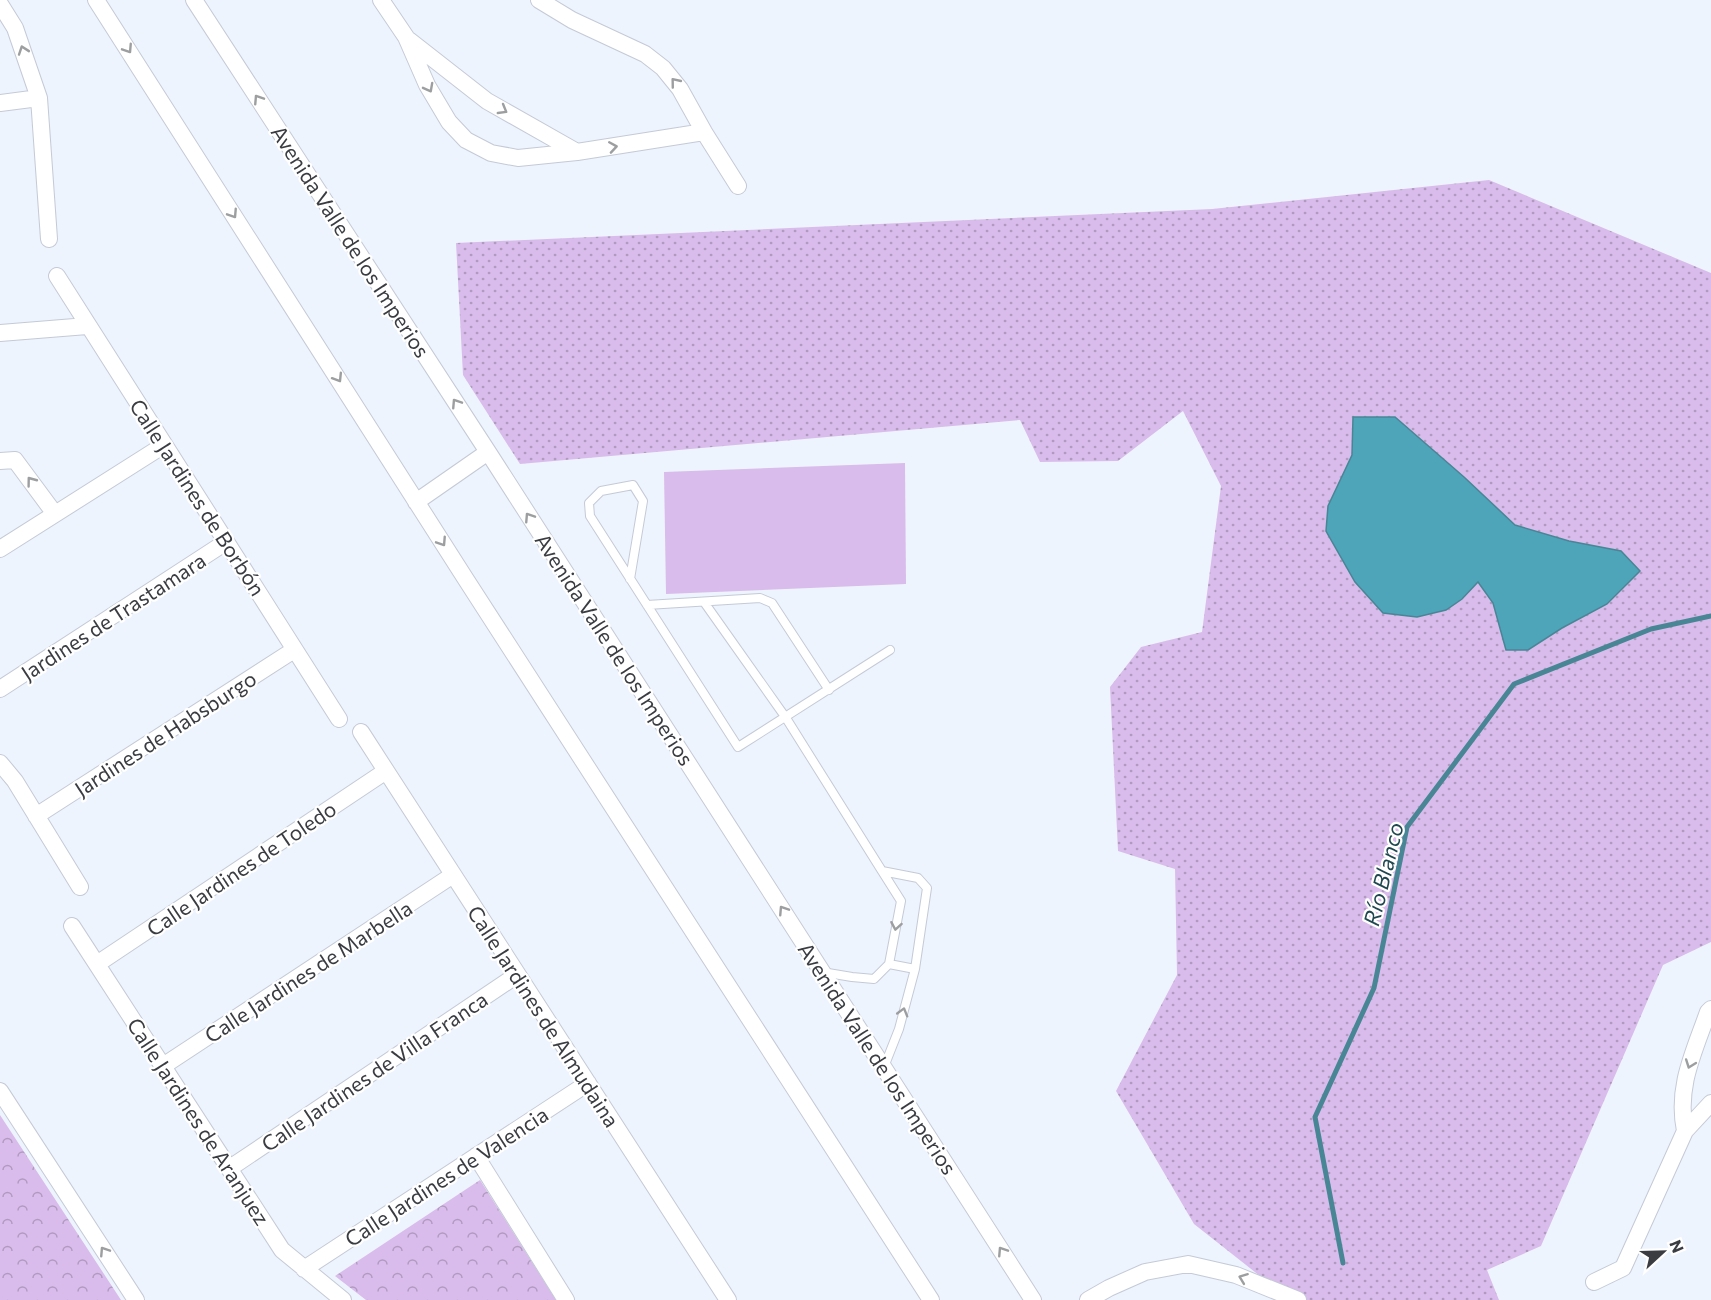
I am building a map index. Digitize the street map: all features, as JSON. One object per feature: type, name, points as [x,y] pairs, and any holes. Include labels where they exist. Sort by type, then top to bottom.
[{"type":"street","points":[[96,0],[416,502],[931,1300]]},
{"type":"street","name":"Avenida Valle de los Imperios","points":[[194,0],[488,452],[1033,1300]]},
{"type":"street","points":[[381,0],[406,37],[427,85],[449,122],[466,140],[490,153],[518,158],[577,152],[704,132]]},
{"type":"street","points":[[539,0],[572,20],[645,54],[663,68],[680,89],[738,186]]},
{"type":"street","points":[[0,4],[15,28],[39,98],[48,239]]},
{"type":"street","points":[[406,37],[487,101],[577,152]]},
{"type":"street","points":[[0,103],[39,98]]},
{"type":"street","name":"Calle Jardines de Borbón","points":[[57,276],[339,719]]},
{"type":"street","points":[[0,333],[87,326]]},
{"type":"street","points":[[0,549],[164,445]]},
{"type":"street","points":[[416,502],[488,452]]},
{"type":"street","points":[[0,461],[15,460],[55,514]]},
{"type":"street","name":"Jardines de Trastamara","points":[[0,689],[226,542]]},
{"type":"street","name":"Jardines de Habsburgo","points":[[36,816],[294,650]]},
{"type":"street","name":"Calle Jardines de Almudaina","points":[[361,732],[728,1300]]},
{"type":"street","points":[[0,763],[15,781],[80,887]]},
{"type":"street","name":"Calle Jardines de Toledo","points":[[97,964],[386,771]]},
{"type":"street","name":"Calle Jardines de Marbella","points":[[163,1066],[453,875]]},
{"type":"street","name":"Calle Jardines de Aranjuez","points":[[72,926],[282,1250],[343,1300]]},
{"type":"street","name":"Calle Jardines de Villa Franca","points":[[230,1168],[517,975]]},
{"type":"street","points":[[1685,1131],[1681,1113],[1685,1076],[1708,1012],[1711,1010]]},
{"type":"street","name":"Calle Jardines de Valencia","points":[[304,1269],[588,1083]]},
{"type":"street","points":[[0,1091],[136,1300]]},
{"type":"street","points":[[1594,1282],[1623,1268],[1685,1131],[1711,1103]]},
{"type":"street","points":[[476,1156],[566,1300]]},
{"type":"street","points":[[1088,1300],[1145,1272],[1188,1264],[1236,1275],[1298,1300]]},
{"type":"lane","points":[[630,579],[643,501],[633,485],[601,491],[589,503],[590,516],[630,579],[738,747],[890,650]]},
{"type":"lane","points":[[647,605],[760,598],[772,603],[830,690]]},
{"type":"lane","points":[[704,602],[786,718],[901,901],[889,964],[874,979],[822,972]]},
{"type":"lane","points":[[882,871],[918,878],[927,888],[915,969],[899,1029],[884,1067]]},
{"type":"lane","points":[[889,964],[915,969]]},
{"type":"green space","points":[[1489,180],[1711,273],[1711,942],[1663,965],[1541,1246],[1487,1270],[1499,1300],[1303,1300],[1279,1291],[1194,1224],[1116,1091],[1177,975],[1175,869],[1118,851],[1110,687],[1141,647],[1202,632],[1221,486],[1183,411],[1118,461],[1040,462],[1020,420],[520,464],[463,375],[456,243],[1212,209]]},
{"type":"green space","points":[[905,463],[906,584],[666,594],[664,472]]},
{"type":"green space","points":[[0,1115],[121,1300],[0,1300]]},
{"type":"green space","points":[[480,1180],[556,1300],[366,1300],[335,1276]]},
{"type":"water","points":[[1353,417],[1395,417],[1515,525],[1569,541],[1621,551],[1640,571],[1607,604],[1562,628],[1528,650],[1506,650],[1493,603],[1478,582],[1462,599],[1446,610],[1417,617],[1383,613],[1355,582],[1326,531],[1328,506],[1352,455]]},
{"type":"waterway","name":"Río Blanco","points":[[1343,1263],[1315,1117],[1374,988],[1407,827],[1514,684],[1651,629],[1711,616]]}]
